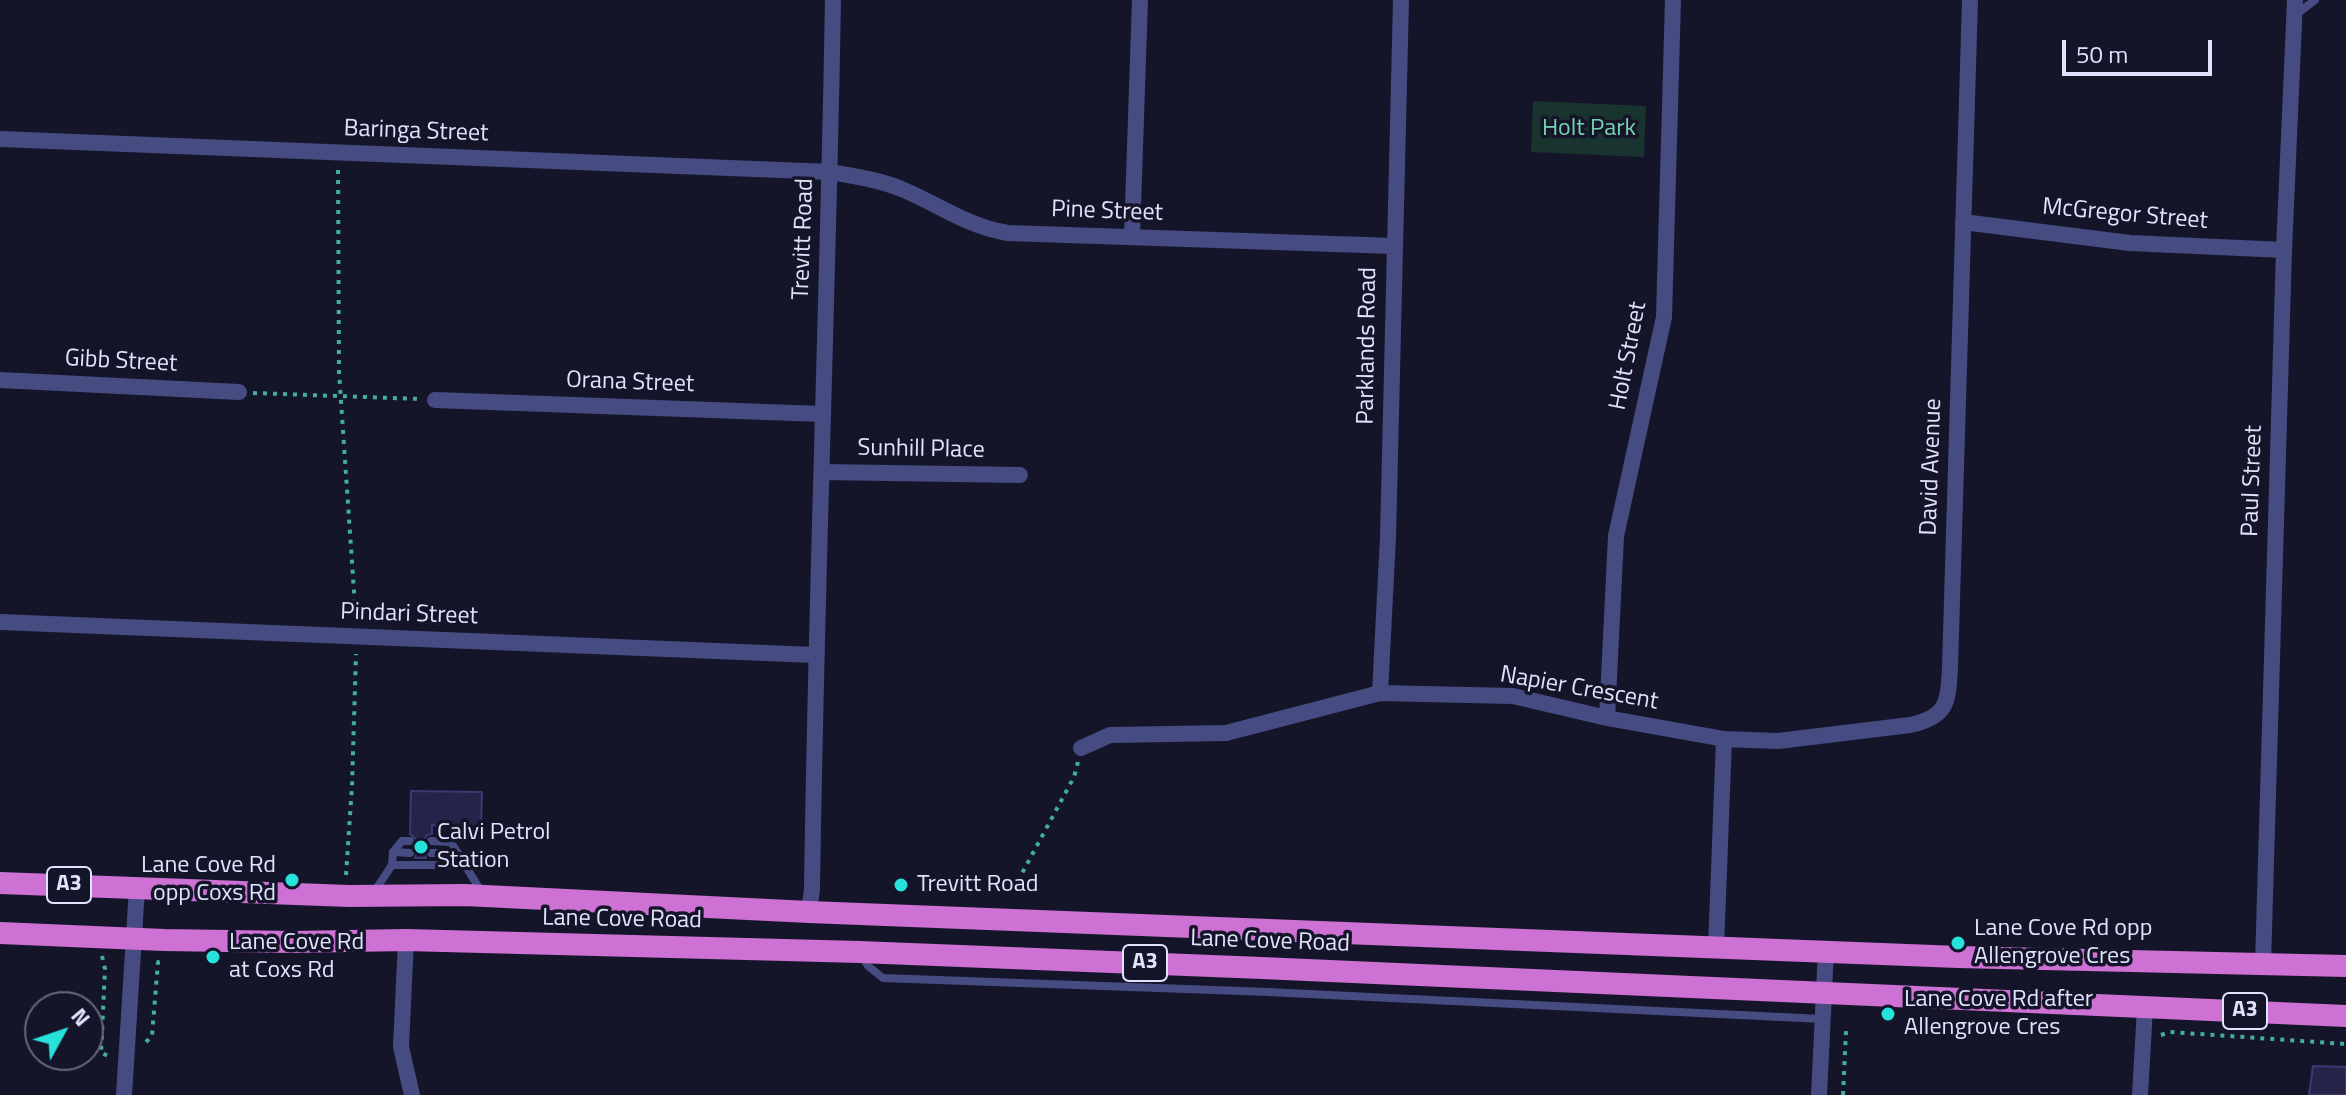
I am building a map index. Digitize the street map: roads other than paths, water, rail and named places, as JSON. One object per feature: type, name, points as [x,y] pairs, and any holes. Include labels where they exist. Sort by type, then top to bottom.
[{"type":"highway","name":"Lane Cove Road","points":[[0,883],[483,896],[809,912],[1958,957],[2346,966]]},
{"type":"highway","name":"Lane Cove Road","points":[[0,933],[292,942],[406,940],[860,952],[2346,1016]]},
{"type":"street","name":"Trevitt Road","points":[[809,912],[833,0]]},
{"type":"street","points":[[1132,236],[1140,0]]},
{"type":"street","name":"Parklands Road","points":[[1380,693],[1388,537],[1401,0]]},
{"type":"street","name":"Holt Street","points":[[1607,718],[1616,536],[1664,317],[1673,0]]},
{"type":"street","name":"David Avenue","points":[[1724,739],[1778,741],[1910,725],[1937,716],[1945,706],[1950,667],[1970,0]]},
{"type":"street","name":"Paul Street","points":[[2263,964],[2294,8]]},
{"type":"street","name":"Baringa Street","points":[[0,139],[830,172]]},
{"type":"street","name":"Pine Street","points":[[830,172],[902,189],[989,231],[1394,246]]},
{"type":"street","name":"McGregor Street","points":[[1963,222],[2130,243],[2284,250]]},
{"type":"street","name":"Gibb Street","points":[[0,380],[239,392]]},
{"type":"street","name":"Orana Street","points":[[435,400],[822,414]]},
{"type":"street","name":"Sunhill Place","points":[[822,472],[1020,475]]},
{"type":"street","name":"Pindari Street","points":[[0,622],[815,655]]},
{"type":"street","name":"Napier Crescent","points":[[1081,748],[1110,735],[1226,733],[1380,693],[1513,696],[1607,718],[1724,739]]},
{"type":"street","points":[[1716,948],[1724,739]]},
{"type":"street","points":[[124,1095],[137,888]]},
{"type":"street","points":[[406,940],[401,1047],[412,1095]]},
{"type":"street","points":[[1819,1095],[1826,951]]},
{"type":"street","points":[[2140,1095],[2145,1007]]},
{"type":"lane","points":[[2294,8],[2315,0]]},
{"type":"lane","points":[[371,895],[392,865],[393,852],[402,841],[410,841]]},
{"type":"lane","points":[[431,841],[451,842],[483,896]]},
{"type":"lane","points":[[393,852],[410,853]]},
{"type":"lane","points":[[431,853],[458,853]]},
{"type":"lane","points":[[392,865],[465,865]]},
{"type":"lane","points":[[860,952],[868,966],[883,978],[1268,992],[1823,1019]]},
{"type":"place","name":"Calvi Petrol Station","points":[[421,847]]},
{"type":"place","name":"Lane Cove Rd opp Coxs Rd","points":[[292,880]]},
{"type":"place","name":"Trevitt Road","points":[[901,885]]},
{"type":"place","name":"Lane Cove Rd opp Allengrove Cres","points":[[1958,943]]},
{"type":"place","name":"Lane Cove Rd at Coxs Rd","points":[[213,957]]},
{"type":"place","name":"Lane Cove Rd after Allengrove Cres","points":[[1888,1014]]},
{"type":"park label","name":"Holt Park","points":[[1589,129]]}]
